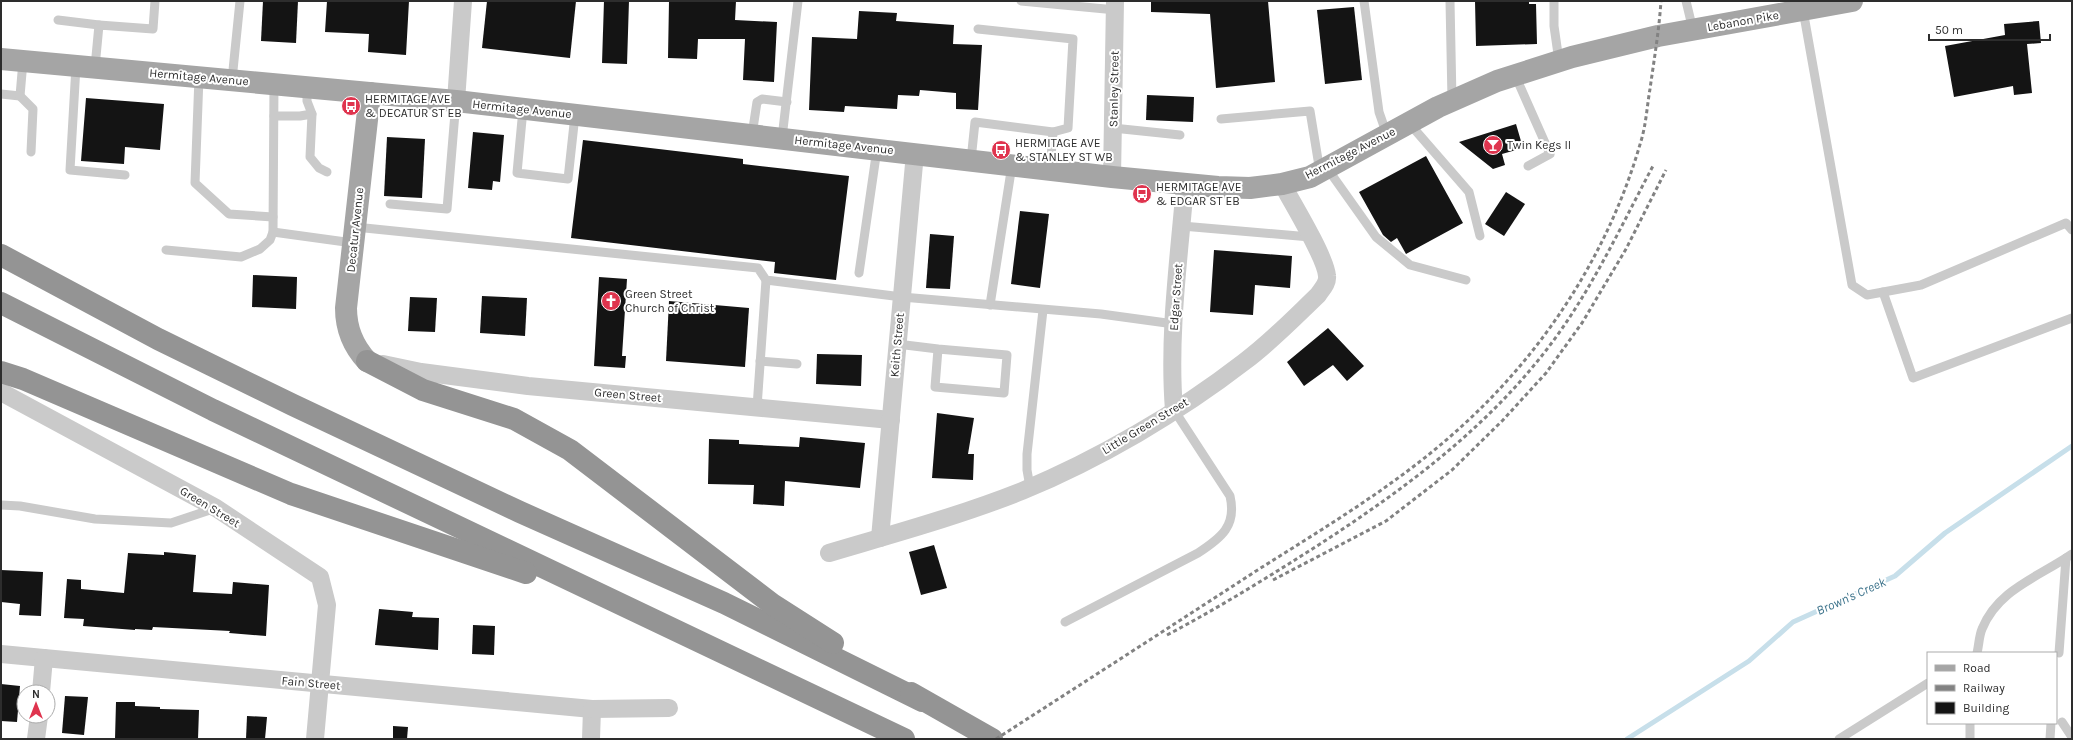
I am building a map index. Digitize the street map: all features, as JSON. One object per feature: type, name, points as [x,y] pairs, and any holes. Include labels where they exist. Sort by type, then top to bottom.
[{"type":"highway","points":[[1,255],[158,339],[293,405],[520,512],[724,603],[922,701],[992,739]]},
{"type":"highway","points":[[1,303],[228,417],[904,739]]},
{"type":"highway","points":[[367,361],[423,390],[514,419],[570,450],[772,604],[922,701]]},
{"type":"highway","points":[[1,372],[23,379],[291,494],[625,606]]},
{"type":"main road","name":"Lebanon Pike","points":[[1658,36],[1852,1]]},
{"type":"main road","name":"Hermitage Avenue","points":[[1,59],[456,101],[1185,185],[1250,188],[1282,184],[1310,177],[1452,100],[1497,81],[1559,61],[1658,36]]},
{"type":"main road","name":"Decatur Avenue","points":[[367,361],[354,344],[347,323],[346,308],[370,93]]},
{"type":"street","points":[[456,101],[463,1]]},
{"type":"street","name":"Stanley Street","points":[[1112,177],[1116,5]]},
{"type":"street","name":"Keith Street","points":[[880,538],[915,153]]},
{"type":"street","name":"Little Green Street","points":[[829,553],[954,515],[1030,487],[1078,465],[1174,410],[1244,362],[1318,295],[1326,284],[1327,276],[1323,261],[1282,184]]},
{"type":"street","name":"Edgar Street","points":[[1174,410],[1172,380],[1174,324],[1185,185]]},
{"type":"street","name":"Green Street","points":[[367,361],[421,372],[528,386],[891,420]]},
{"type":"street","name":"Green Street","points":[[1,392],[216,508],[320,577],[327,605],[315,739]]},
{"type":"street","name":"Fain Street","points":[[1,654],[592,709],[669,708]]},
{"type":"street","points":[[42,684],[44,658]]},
{"type":"street","points":[[591,739],[592,709]]},
{"type":"street","points":[[36,739],[38,724]]},
{"type":"lane","points":[[58,20],[153,29],[155,1]]},
{"type":"lane","points":[[232,80],[240,1]]},
{"type":"lane","points":[[782,138],[798,1]]},
{"type":"lane","points":[[1021,1],[1116,5]]},
{"type":"lane","points":[[1364,1],[1379,112],[1387,135]]},
{"type":"lane","points":[[1450,1],[1452,100]]},
{"type":"lane","points":[[1554,1],[1554,26],[1559,61]]},
{"type":"lane","points":[[1686,1],[1693,30]]},
{"type":"lane","points":[[1803,10],[1852,285],[1867,295],[1922,285],[2066,223],[2072,230]]},
{"type":"lane","points":[[99,25],[85,66],[70,170],[125,175]]},
{"type":"lane","points":[[971,160],[976,122],[1053,132],[1068,128],[1073,39],[978,30]]},
{"type":"lane","points":[[20,96],[23,61]]},
{"type":"lane","points":[[1515,75],[1550,154],[1528,166]]},
{"type":"lane","points":[[199,77],[194,183],[230,214],[273,217]]},
{"type":"lane","points":[[166,250],[241,257],[260,249],[270,240],[273,232],[274,84]]},
{"type":"lane","points":[[307,87],[307,101],[312,114],[310,157],[319,168],[327,172]]},
{"type":"lane","points":[[1,94],[20,96],[33,109],[32,152]]},
{"type":"lane","points":[[752,135],[757,102],[762,100],[787,102]]},
{"type":"lane","points":[[390,204],[447,209],[456,101]]},
{"type":"lane","points":[[524,109],[517,174],[568,179],[575,115]]},
{"type":"lane","points":[[1221,119],[1310,111],[1324,170],[1376,237],[1410,265],[1466,280]]},
{"type":"lane","points":[[274,116],[300,116],[312,114]]},
{"type":"lane","points":[[1409,123],[1469,192],[1480,236]]},
{"type":"lane","points":[[1113,128],[1180,135]]},
{"type":"lane","points":[[1050,170],[1053,132]]},
{"type":"lane","points":[[859,272],[878,149]]},
{"type":"lane","points":[[990,305],[1012,165]]},
{"type":"lane","points":[[1182,226],[1310,237]]},
{"type":"lane","points":[[273,232],[354,235],[758,268],[766,280],[757,407]]},
{"type":"lane","points":[[766,280],[902,297],[1174,324]]},
{"type":"lane","points":[[1883,292],[1912,378],[2072,318]]},
{"type":"lane","points":[[1030,487],[1027,470],[1027,454],[1043,310]]},
{"type":"lane","points":[[897,344],[938,350],[1007,355],[1004,393],[935,387],[938,350]]},
{"type":"lane","points":[[760,361],[797,364]]},
{"type":"lane","points":[[1065,622],[1198,553],[1215,542],[1231,521],[1233,508],[1230,496],[1174,410]]},
{"type":"lane","points":[[1,505],[20,506],[95,519],[170,523],[216,508]]},
{"type":"lane","points":[[1977,652],[1984,625],[1988,616],[2002,597],[2069,556]]},
{"type":"lane","points":[[2059,653],[2069,556]]},
{"type":"lane","points":[[1839,739],[1927,684]]},
{"type":"lane","points":[[2059,721],[2072,723]]},
{"type":"lane","points":[[2059,721],[2072,737]]},
{"type":"lane","points":[[1970,724],[1970,739]]},
{"type":"lane","points":[[2050,739],[2051,724]]},
{"type":"building","points":[[263,1],[298,1],[296,43],[261,41]]},
{"type":"building","points":[[327,1],[409,1],[406,55],[368,52],[369,34],[325,32]]},
{"type":"building","points":[[487,1],[576,1],[570,58],[482,48]]},
{"type":"building","points":[[604,1],[629,1],[627,64],[602,63]]},
{"type":"building","points":[[669,1],[736,1],[735,20],[777,22],[774,82],[743,80],[745,39],[698,39],[697,59],[668,58]]},
{"type":"building","points":[[1151,1],[1268,1],[1275,82],[1216,88],[1210,14],[1151,12]]},
{"type":"building","points":[[1475,1],[1529,1],[1529,4],[1536,4],[1537,44],[1476,46]]},
{"type":"building","points":[[1354,7],[1362,80],[1325,84],[1317,10]]},
{"type":"building","points":[[859,11],[897,13],[896,21],[954,25],[953,44],[982,45],[978,110],[956,109],[956,93],[920,90],[919,96],[898,95],[897,109],[845,106],[844,112],[809,110],[812,37],[857,39]]},
{"type":"building","points":[[2039,21],[2041,43],[2027,44],[2032,93],[2014,95],[2013,86],[1954,97],[1945,46],[2005,35],[2004,24]]},
{"type":"building","points":[[1147,95],[1194,97],[1193,122],[1146,120]]},
{"type":"building","points":[[86,98],[164,104],[160,150],[125,147],[124,164],[81,161]]},
{"type":"building","name":"Twin Kegs II","points":[[1516,124],[1523,148],[1502,154],[1505,165],[1493,169],[1459,142]]},
{"type":"building","points":[[473,132],[504,135],[500,182],[493,181],[492,190],[468,188]]},
{"type":"building","points":[[387,137],[425,139],[422,198],[384,196]]},
{"type":"building","points":[[583,140],[743,159],[743,164],[849,176],[836,280],[774,273],[775,262],[571,238]]},
{"type":"building","points":[[1426,156],[1463,223],[1406,254],[1397,238],[1391,242],[1383,235],[1359,192]]},
{"type":"building","points":[[1506,192],[1525,204],[1504,236],[1485,224]]},
{"type":"building","points":[[1020,211],[1049,214],[1040,288],[1011,284]]},
{"type":"building","points":[[930,234],[954,236],[950,289],[926,288]]},
{"type":"building","points":[[1214,250],[1292,256],[1290,288],[1255,285],[1253,315],[1210,312]]},
{"type":"building","points":[[253,275],[297,277],[296,309],[252,307]]},
{"type":"building","points":[[599,277],[627,279],[622,356],[626,356],[625,368],[594,366]]},
{"type":"building","points":[[482,296],[527,298],[525,336],[480,333]]},
{"type":"building","points":[[410,297],[437,298],[435,332],[408,331]]},
{"type":"building","points":[[669,301],[749,308],[745,367],[666,361]]},
{"type":"building","points":[[1328,328],[1364,366],[1347,381],[1333,365],[1304,386],[1287,362]]},
{"type":"building","points":[[817,354],[862,355],[861,386],[816,384]]},
{"type":"building","points":[[937,413],[974,418],[968,454],[974,454],[973,480],[932,478]]},
{"type":"building","points":[[800,437],[865,443],[860,488],[785,481],[784,506],[753,504],[754,485],[708,484],[709,439],[739,440],[739,444],[799,447]]},
{"type":"building","points":[[934,545],[947,588],[921,595],[909,552]]},
{"type":"building","points":[[164,552],[196,555],[193,592],[232,594],[233,582],[269,585],[266,636],[229,633],[230,631],[153,627],[152,630],[135,630],[83,626],[84,619],[64,618],[67,579],[81,580],[81,589],[124,593],[128,553],[164,555]]},
{"type":"building","points":[[1,570],[43,572],[41,616],[19,615],[20,604],[1,602]]},
{"type":"building","points":[[379,609],[413,612],[412,617],[439,618],[438,650],[375,645]]},
{"type":"building","points":[[473,625],[495,626],[494,655],[472,654]]},
{"type":"building","points":[[1,684],[16,686],[16,722],[1,721]]},
{"type":"building","points":[[65,696],[88,697],[84,735],[62,733]]},
{"type":"building","points":[[116,702],[135,702],[135,706],[160,707],[160,709],[199,710],[198,739],[115,739]]},
{"type":"building","points":[[247,716],[267,717],[265,739],[246,739]]},
{"type":"building","points":[[393,726],[408,727],[407,739],[393,739]]},
{"type":"waterway","name":"Brown's Creek","points":[[1627,739],[1749,661],[1793,622],[1895,576],[1945,533],[2072,446]]},
{"type":"railway","points":[[996,739],[1388,485],[1438,447],[1462,426],[1493,396],[1521,365],[1571,296],[1593,259],[1612,221],[1628,181],[1643,135],[1661,1]]},
{"type":"railway","points":[[1167,635],[1245,591],[1351,524],[1411,481],[1440,458],[1495,409],[1544,353],[1590,285],[1654,164]]},
{"type":"railway","points":[[1273,580],[1386,521],[1452,470],[1503,420],[1546,373],[1582,323],[1626,249],[1666,170]]},
{"type":"place","name":"HERMITAGE AVE & DECATUR ST EB","points":[[351,106]]},
{"type":"place","name":"Twin Kegs II","points":[[1493,145]]},
{"type":"place","name":"HERMITAGE AVE & STANLEY ST WB","points":[[1001,150]]},
{"type":"place","name":"HERMITAGE AVE & EDGAR ST EB","points":[[1142,194]]},
{"type":"place","name":"Green Street Church of Christ","points":[[611,301]]}]
